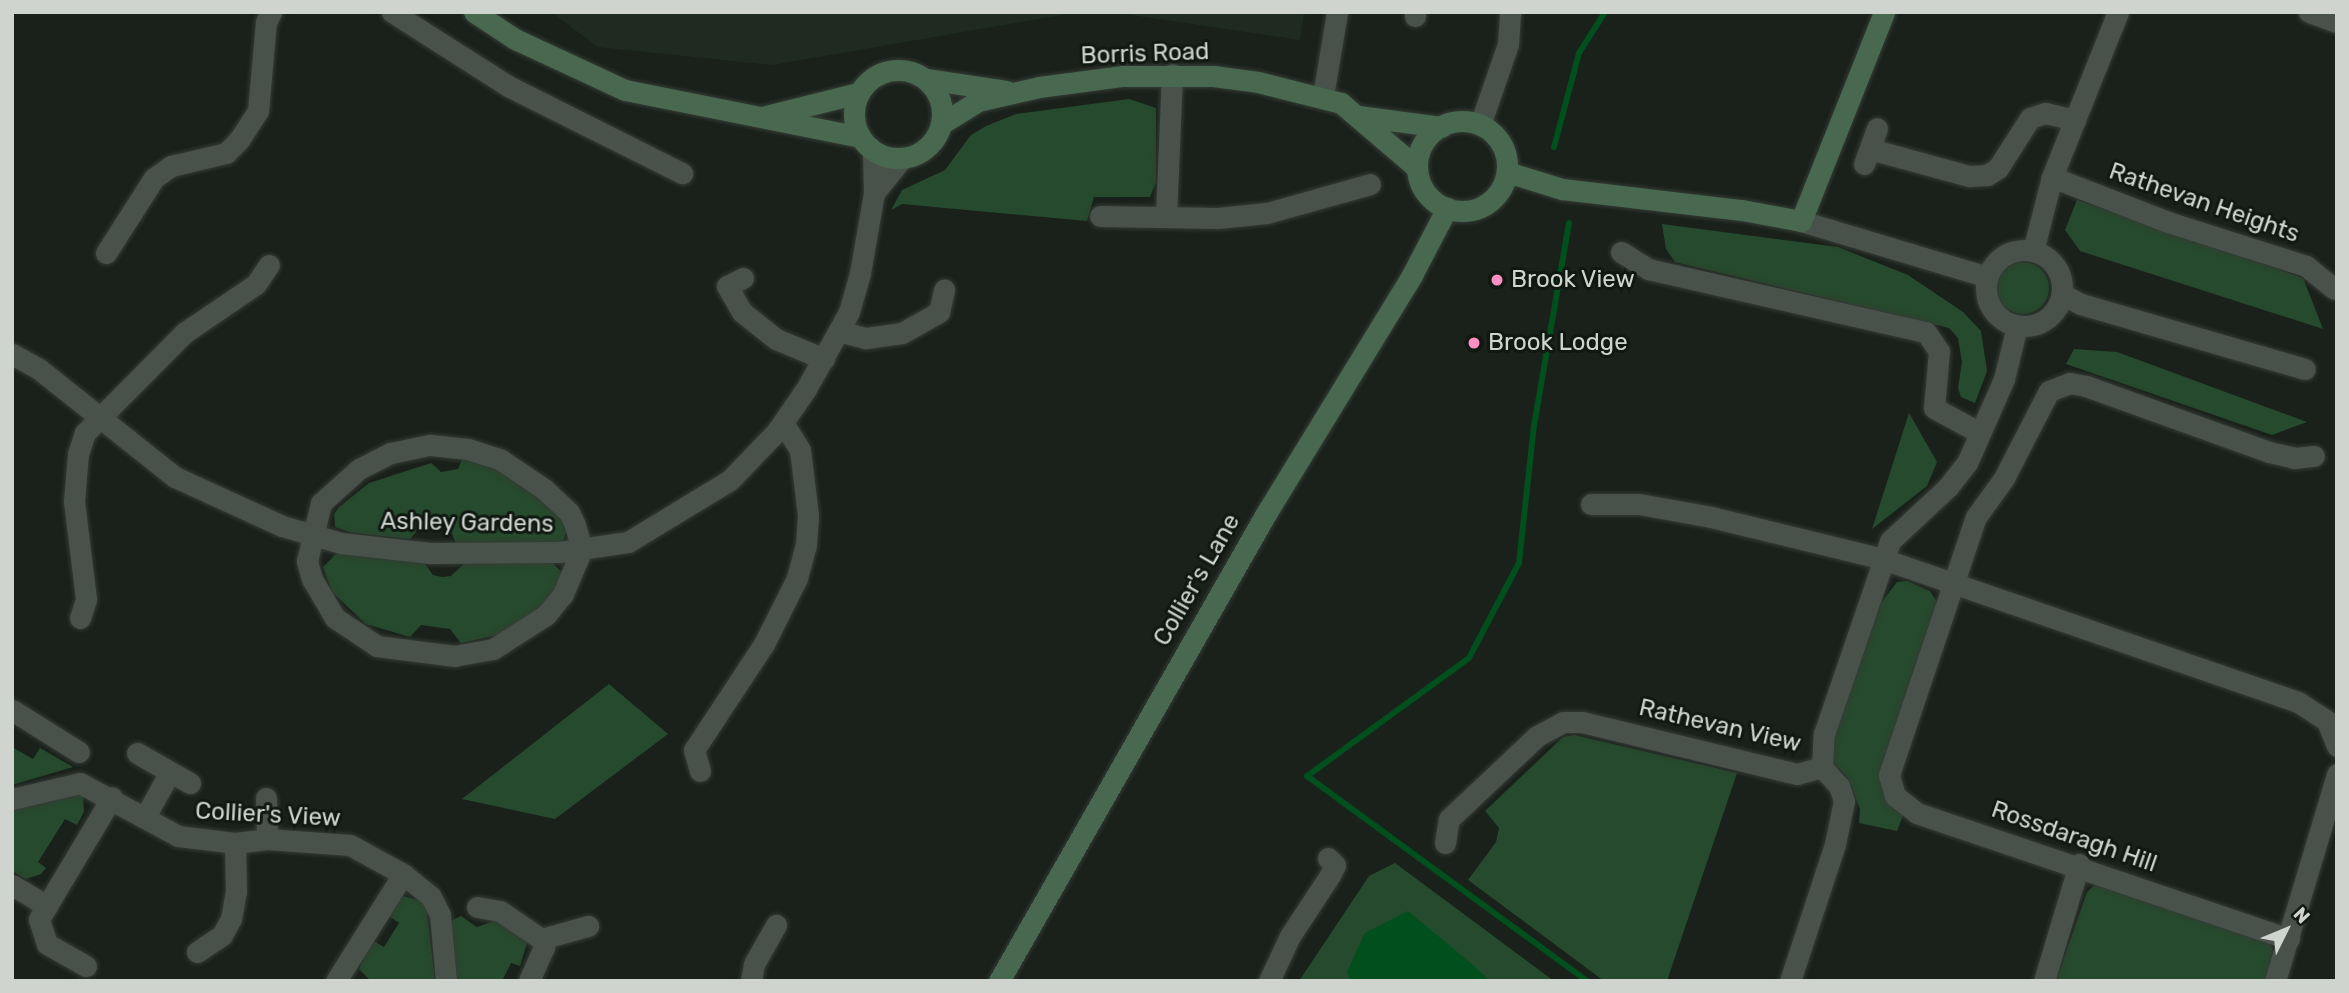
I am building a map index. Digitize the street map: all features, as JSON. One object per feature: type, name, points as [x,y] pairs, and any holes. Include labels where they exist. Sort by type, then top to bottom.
[{"type":"street","points":[[106,253],[154,178],[171,166],[226,152],[239,140],[258,111],[266,22],[271,12]]},
{"type":"street","points":[[392,12],[508,86],[682,173]]},
{"type":"street","points":[[474,12],[516,39],[625,90],[761,118],[866,144],[902,158],[931,144],[941,124],[940,100],[926,79],[892,70],[873,78],[858,93],[761,118]]},
{"type":"street","points":[[1324,96],[1337,12]]},
{"type":"street","points":[[1480,125],[1508,44],[1510,12]]},
{"type":"street","points":[[1801,222],[1884,12]]},
{"type":"street","points":[[2033,251],[2052,177],[2118,12]]},
{"type":"street","points":[[2309,12],[2337,22]]},
{"type":"street","points":[[1166,217],[1172,74]]},
{"type":"street","name":"Borris Road","points":[[941,124],[978,101],[1012,92],[1091,79],[1172,74],[1258,82],[1324,96],[1358,116],[1418,168]]},
{"type":"street","name":"Borris Road","points":[[926,79],[1012,92]]},
{"type":"street","points":[[858,93],[853,115],[866,144]]},
{"type":"street","points":[[1877,128],[1867,157],[1969,176],[1987,175],[1998,168],[2031,118],[2045,113],[2075,120]]},
{"type":"street","name":"Borris Road","points":[[1358,116],[1441,127]]},
{"type":"street","points":[[1461,121],[1480,125],[1501,143],[1507,172],[1500,191],[1489,202],[1473,210],[1447,208],[1424,190],[1418,168],[1424,143],[1441,127],[1461,121]]},
{"type":"street","name":"Ashley Gardens","points":[[12,354],[48,376],[96,418],[175,477],[224,503],[310,535],[341,543],[430,553],[582,550],[628,542],[708,497],[783,423],[824,359],[839,331],[860,273],[874,193],[866,144]]},
{"type":"street","name":"Ashley Gardens","points":[[874,193],[902,158]]},
{"type":"street","points":[[1507,172],[1562,189],[1742,210],[1801,222],[1988,277]]},
{"type":"street","name":"Rathevan Heights","points":[[2052,177],[2168,222],[2306,266],[2334,289]]},
{"type":"street","points":[[1100,216],[1166,217],[1267,213],[1370,184]]},
{"type":"street","name":"Collier's Lane","points":[[999,981],[1033,927],[1091,814],[1273,501],[1412,275],[1447,208]]},
{"type":"street","points":[[2033,251],[2059,272],[2062,294],[2052,315],[2042,322],[2017,326],[2005,321],[1989,304],[1988,277],[2009,253],[2033,251]]},
{"type":"street","points":[[1621,252],[1648,269],[1926,332],[1939,351],[1934,408],[1980,433]]},
{"type":"street","points":[[80,618],[86,599],[74,501],[78,454],[96,418],[184,333],[256,284],[269,265]]},
{"type":"street","points":[[743,278],[727,286],[742,312],[776,339],[824,359]]},
{"type":"street","points":[[839,331],[866,338],[902,334],[939,312],[944,290]]},
{"type":"street","points":[[2062,294],[2081,304],[2305,369]]},
{"type":"street","name":"Rathevan View","points":[[1445,843],[1449,819],[1537,736],[1563,722],[1582,722],[1797,774],[1822,767],[1824,734],[1890,541],[1955,479],[1980,433],[2004,379],[2017,326]]},
{"type":"street","name":"Rossdaragh Hill","points":[[2289,939],[2079,864],[1917,813],[1895,796],[1889,775],[1980,509],[2004,478],[2042,397],[2061,385],[2115,395],[2269,452],[2294,458],[2314,456]]},
{"type":"street","points":[[700,771],[694,750],[764,644],[797,578],[806,545],[808,514],[800,450],[783,423]]},
{"type":"street","name":"Ashley Gardens","points":[[448,445],[501,460],[544,489],[569,512],[582,550],[563,594],[546,615],[518,636],[493,649],[468,654],[420,655],[364,640],[335,618],[312,579],[307,561],[310,535],[321,503],[359,468],[409,448],[448,445]]},
{"type":"street","points":[[1591,504],[1639,504],[1711,517],[1883,559],[2298,702],[2326,721],[2337,746]]},
{"type":"street","points":[[12,710],[79,752]]},
{"type":"street","points":[[136,753],[190,783]]},
{"type":"street","points":[[1790,981],[1835,844],[1844,801],[1839,786],[1822,767]]},
{"type":"street","points":[[146,816],[170,772]]},
{"type":"street","points":[[2275,981],[2337,774]]},
{"type":"street","name":"Collier's View","points":[[12,799],[80,783],[112,796],[178,836],[235,843],[267,839],[350,845],[403,874],[426,891],[440,915],[446,981]]},
{"type":"street","points":[[86,966],[41,937],[39,919],[112,796]]},
{"type":"street","points":[[266,798],[267,839]]},
{"type":"street","points":[[197,952],[222,935],[231,919],[236,892],[235,843]]},
{"type":"street","points":[[1269,981],[1290,936],[1335,865],[1328,858]]},
{"type":"street","points":[[2044,981],[2079,864]]},
{"type":"street","points":[[339,980],[403,874]]},
{"type":"street","points":[[12,885],[47,906]]},
{"type":"street","points":[[477,907],[500,911],[541,939],[544,947],[529,981]]},
{"type":"street","points":[[751,981],[754,964],[776,925]]},
{"type":"street","points":[[541,939],[588,926]]},
{"type":"shaded area","points":[[551,12],[1079,12],[772,65],[598,47]]},
{"type":"shaded area","points":[[1111,12],[1304,12],[1300,40]]},
{"type":"shaded area","points":[[1129,99],[1156,108],[1156,182],[1150,197],[1094,197],[1087,221],[902,204],[891,210],[902,190],[945,170],[971,135],[986,126],[1016,114]]},
{"type":"shaded area","points":[[2077,200],[2303,278],[2323,329],[2080,251],[2065,230]]},
{"type":"shaded area","points":[[1662,224],[1838,247],[1908,275],[1963,312],[1981,331],[1987,371],[1975,403],[1961,397],[1958,388],[1962,362],[1958,338],[1949,328],[1675,262],[1666,249]]},
{"type":"shaded area","points":[[2023,262],[2033,264],[2041,270],[2047,278],[2047,298],[2041,306],[2033,312],[2023,314],[2013,312],[2005,306],[1999,298],[1997,288],[1999,278],[2005,270],[2013,264]]},
{"type":"shaded area","points":[[2074,349],[2117,352],[2307,422],[2272,435],[2066,364]]},
{"type":"shaded area","points":[[1909,413],[1937,462],[1927,486],[1872,529]]},
{"type":"shaded area","points":[[469,459],[514,478],[569,521],[563,542],[456,543],[450,530],[438,524],[420,527],[410,539],[353,533],[335,527],[334,514],[339,507],[369,483],[431,463],[441,472],[458,469],[462,460]]},
{"type":"shaded area","points":[[338,552],[422,560],[433,575],[442,577],[451,576],[465,563],[550,561],[563,573],[553,601],[511,632],[461,643],[450,629],[421,625],[410,637],[366,624],[332,592],[323,567]]},
{"type":"shaded area","points":[[1907,581],[1930,591],[1937,602],[1884,765],[1904,813],[1897,831],[1859,823],[1860,809],[1848,778],[1828,757],[1831,737],[1881,603],[1897,582]]},
{"type":"shaded area","points":[[609,684],[668,734],[555,819],[462,799]]},
{"type":"shaded area","points":[[1574,735],[1737,773],[1667,981],[1604,981],[1468,880],[1496,842],[1499,828],[1485,811],[1563,737]]},
{"type":"shaded area","points":[[12,747],[33,759],[40,748],[73,767],[12,785]]},
{"type":"shaded area","points":[[77,793],[83,796],[84,812],[77,825],[65,819],[38,862],[46,868],[41,874],[26,879],[12,871],[12,810]]},
{"type":"shaded area","points":[[1395,863],[1554,981],[1299,981],[1369,876]]},
{"type":"shaded area","points":[[2098,882],[2269,942],[2275,954],[2267,981],[2056,981],[2087,892]]},
{"type":"shaded area","points":[[403,896],[422,901],[427,913],[435,981],[371,981],[359,969],[372,940],[384,947],[399,923],[388,915]]},
{"type":"shaded area","points":[[1408,911],[1490,981],[1351,981],[1347,972],[1365,933]]},
{"type":"shaded area","points":[[461,916],[477,927],[497,920],[521,934],[527,943],[520,966],[511,963],[502,981],[455,981],[451,921]]},
{"type":"waterway","points":[[1554,147],[1579,53],[1605,12]]},
{"type":"waterway","points":[[1569,223],[1534,425],[1519,563],[1469,658],[1307,776],[1587,981]]},
{"type":"place","name":"Brook View","points":[[1497,280]]},
{"type":"place","name":"Brook Lodge","points":[[1474,343]]}]
